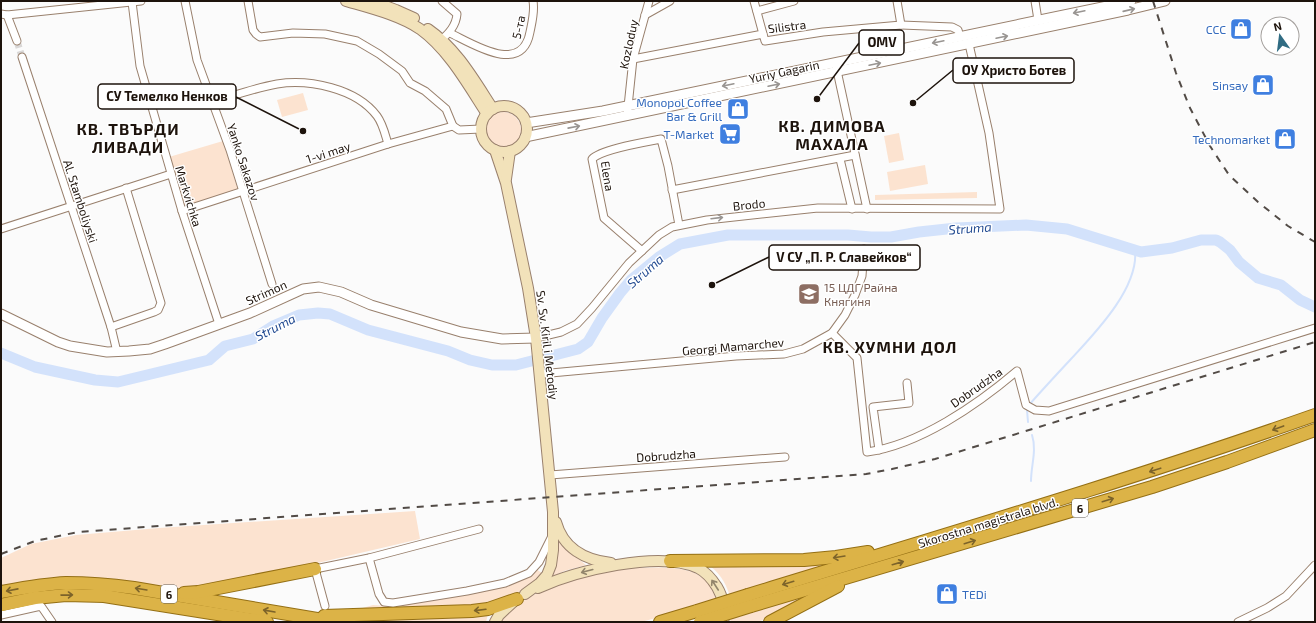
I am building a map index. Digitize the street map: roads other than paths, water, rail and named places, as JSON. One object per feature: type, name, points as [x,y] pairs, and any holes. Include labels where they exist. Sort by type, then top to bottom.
[{"type":"highway","name":"Skorostna magistrala blvd.","points":[[660,622],[699,618],[919,543],[1137,476],[1315,415]]},
{"type":"highway","name":"Skorostna magistrala blvd.","points":[[749,601],[864,573],[1152,487],[1315,430]]},
{"type":"highway","points":[[670,561],[804,560],[836,557],[919,543]]},
{"type":"highway","points":[[167,594],[198,592],[315,569]]},
{"type":"highway","points":[[770,622],[864,573]]},
{"type":"highway","name":"6","points":[[1,592],[33,586],[66,583],[104,585],[335,622]]},
{"type":"highway","name":"6","points":[[1,604],[35,598],[66,595],[104,596],[267,622]]},
{"type":"highway","points":[[297,616],[472,611],[488,609],[521,596]]},
{"type":"highway","points":[[203,612],[234,622]]},
{"type":"main road","points":[[346,1],[370,8],[411,24],[424,32],[442,38]]},
{"type":"main road","points":[[372,1],[415,19],[442,38],[461,75],[490,112]]},
{"type":"main road","points":[[501,106],[513,108],[523,116],[526,123],[525,137],[518,147],[510,151],[500,152],[489,146],[484,141],[481,129],[482,121],[490,112],[501,106]]},
{"type":"main road","name":"Sv. Sv. Kiril i Metodiy","points":[[496,150],[506,183],[540,339],[539,370],[553,512],[551,565],[547,575],[540,583],[521,596]]},
{"type":"main road","name":"Sv. Sv. Kiril i Metodiy","points":[[506,183],[510,151]]},
{"type":"main road","name":"Sv. Sv. Kiril i Metodiy","points":[[553,512],[561,534],[566,542],[581,555],[601,562],[625,564]]},
{"type":"main road","points":[[495,622],[499,614],[521,596],[554,580],[590,569],[625,564],[670,561],[688,564],[699,568],[714,582],[720,592],[724,609],[723,622]]},
{"type":"street","points":[[17,41],[4,15],[141,1]]},
{"type":"street","name":"Yanko Sakazov","points":[[185,1],[197,60],[230,150],[272,284]]},
{"type":"street","points":[[248,1],[253,30],[260,37],[293,33],[325,34],[357,41],[402,70],[410,83],[425,91],[446,109],[453,126]]},
{"type":"street","points":[[442,1],[457,14],[456,22],[442,38]]},
{"type":"street","name":"5-та","points":[[442,38],[501,55],[518,53],[523,49],[530,35],[533,1]]},
{"type":"street","name":"Kozloduy","points":[[627,116],[633,59],[649,1]]},
{"type":"street","points":[[645,15],[670,1]]},
{"type":"street","points":[[754,1],[763,34]]},
{"type":"street","points":[[757,11],[794,1]]},
{"type":"street","points":[[897,1],[902,25],[952,27],[958,30],[960,37]]},
{"type":"street","points":[[1035,1],[1038,20]]},
{"type":"street","name":"Yuriy Gagarin","points":[[525,137],[627,116],[836,68],[960,37],[1131,1]]},
{"type":"street","name":"Yuriy Gagarin","points":[[526,123],[603,111],[969,44],[1165,1]]},
{"type":"street","name":"Markvichka","points":[[132,2],[140,66],[182,211],[219,324]]},
{"type":"street","name":"Silistra","points":[[633,59],[763,34],[764,41],[829,32],[902,25]]},
{"type":"street","name":"Brodo","points":[[540,339],[561,332],[577,324],[629,263],[658,235],[672,227],[679,225],[750,214],[818,208],[1000,209],[989,133],[969,44]]},
{"type":"street","name":"Al. Stamboliyski","points":[[22,57],[112,327],[117,352]]},
{"type":"street","points":[[836,68],[867,209]]},
{"type":"street","points":[[212,102],[276,84],[296,83],[319,85],[344,91],[369,107],[383,126],[388,144]]},
{"type":"street","name":"1-vi may","points":[[182,211],[388,144],[453,126],[460,130],[481,129]]},
{"type":"street","name":"Elena","points":[[642,251],[604,218],[592,159],[595,156],[605,152],[661,139],[672,190]]},
{"type":"street","points":[[679,225],[672,190],[855,155]]},
{"type":"street","points":[[840,159],[852,209]]},
{"type":"street","points":[[1,229],[171,174]]},
{"type":"street","points":[[112,327],[154,312],[158,310],[161,303],[126,188]]},
{"type":"street","name":"Georgi Mamarchev","points":[[539,370],[784,354],[803,349],[832,333],[845,315],[862,276],[864,249]]},
{"type":"street","name":"Strimon","points":[[1,314],[58,342],[70,346],[88,350],[117,352],[150,349],[250,313],[303,289],[319,287],[341,292],[371,305],[461,332],[502,339],[540,339]]},
{"type":"street","name":"Dobrudzha","points":[[879,450],[914,439],[996,389],[1017,371],[1028,407],[1040,411],[1049,411],[1315,328]]},
{"type":"street","points":[[832,333],[857,358],[867,452],[879,450],[873,407],[909,403],[907,383]]},
{"type":"street","name":"Dobrudzha","points":[[550,475],[785,457]]},
{"type":"street","points":[[324,606],[315,569],[369,558],[479,529]]},
{"type":"street","points":[[369,558],[379,594],[384,602],[393,603],[506,583],[529,573],[539,562],[553,534]]},
{"type":"street","points":[[1238,622],[1267,608],[1286,596],[1315,565]]},
{"type":"street","points":[[1,615],[41,606],[52,622]]},
{"type":"waterway","name":"Struma","points":[[1,353],[35,367],[95,380],[118,382],[209,360],[225,346],[253,339],[273,326],[299,315],[318,313],[330,314],[368,330],[448,351],[470,360],[492,365],[516,365],[578,349],[588,342],[602,318],[631,280],[659,257],[680,244],[728,235],[848,235],[891,237],[956,228],[1026,225],[1067,229],[1141,252],[1172,248],[1201,240],[1216,240],[1230,250],[1239,262],[1258,278],[1281,285],[1300,300],[1315,307]]},
{"type":"waterway","points":[[1028,422],[1027,410],[1029,405],[1092,336],[1114,309],[1130,279],[1134,265],[1135,250]]},
{"type":"waterway","points":[[1031,481],[1034,452],[1032,435]]},
{"type":"tunnel","points":[[17,41],[22,57]]},
{"type":"railway","points":[[1153,1],[1176,73],[1190,108],[1210,146],[1229,175],[1258,202],[1288,226],[1315,242]]},
{"type":"railway","points":[[1,554],[35,541],[78,532],[866,474],[935,459],[1315,342]]},
{"type":"place","name":"CCC","points":[[1241,29]]},
{"type":"place","name":"Sinsay","points":[[1263,85]]},
{"type":"place","name":"OMV","points":[[817,99]]},
{"type":"place","name":"ОУ Христо Ботев","points":[[913,103]]},
{"type":"place","name":"Monopol Coffee Bar & Grill","points":[[738,109]]},
{"type":"place","name":"СУ Темелко Ненков","points":[[303,131]]},
{"type":"place","name":"T-Market","points":[[730,134]]},
{"type":"place","name":"Technomarket","points":[[1285,139]]},
{"type":"place","name":"V СУ „П. Р. Славейков“","points":[[712,285]]},
{"type":"place","name":"15 ЦДГ Райна Княгиня","points":[[809,294]]},
{"type":"place","name":"TEDi","points":[[947,594]]},
{"type":"district","name":"КВ. ДИМОВА МАХАЛА","points":[[832,134]]},
{"type":"district","name":"КВ. ТВЪРДИ ЛИВАДИ","points":[[128,137]]},
{"type":"district","name":"КВ. ХУМНИ ДОЛ","points":[[890,346]]}]
